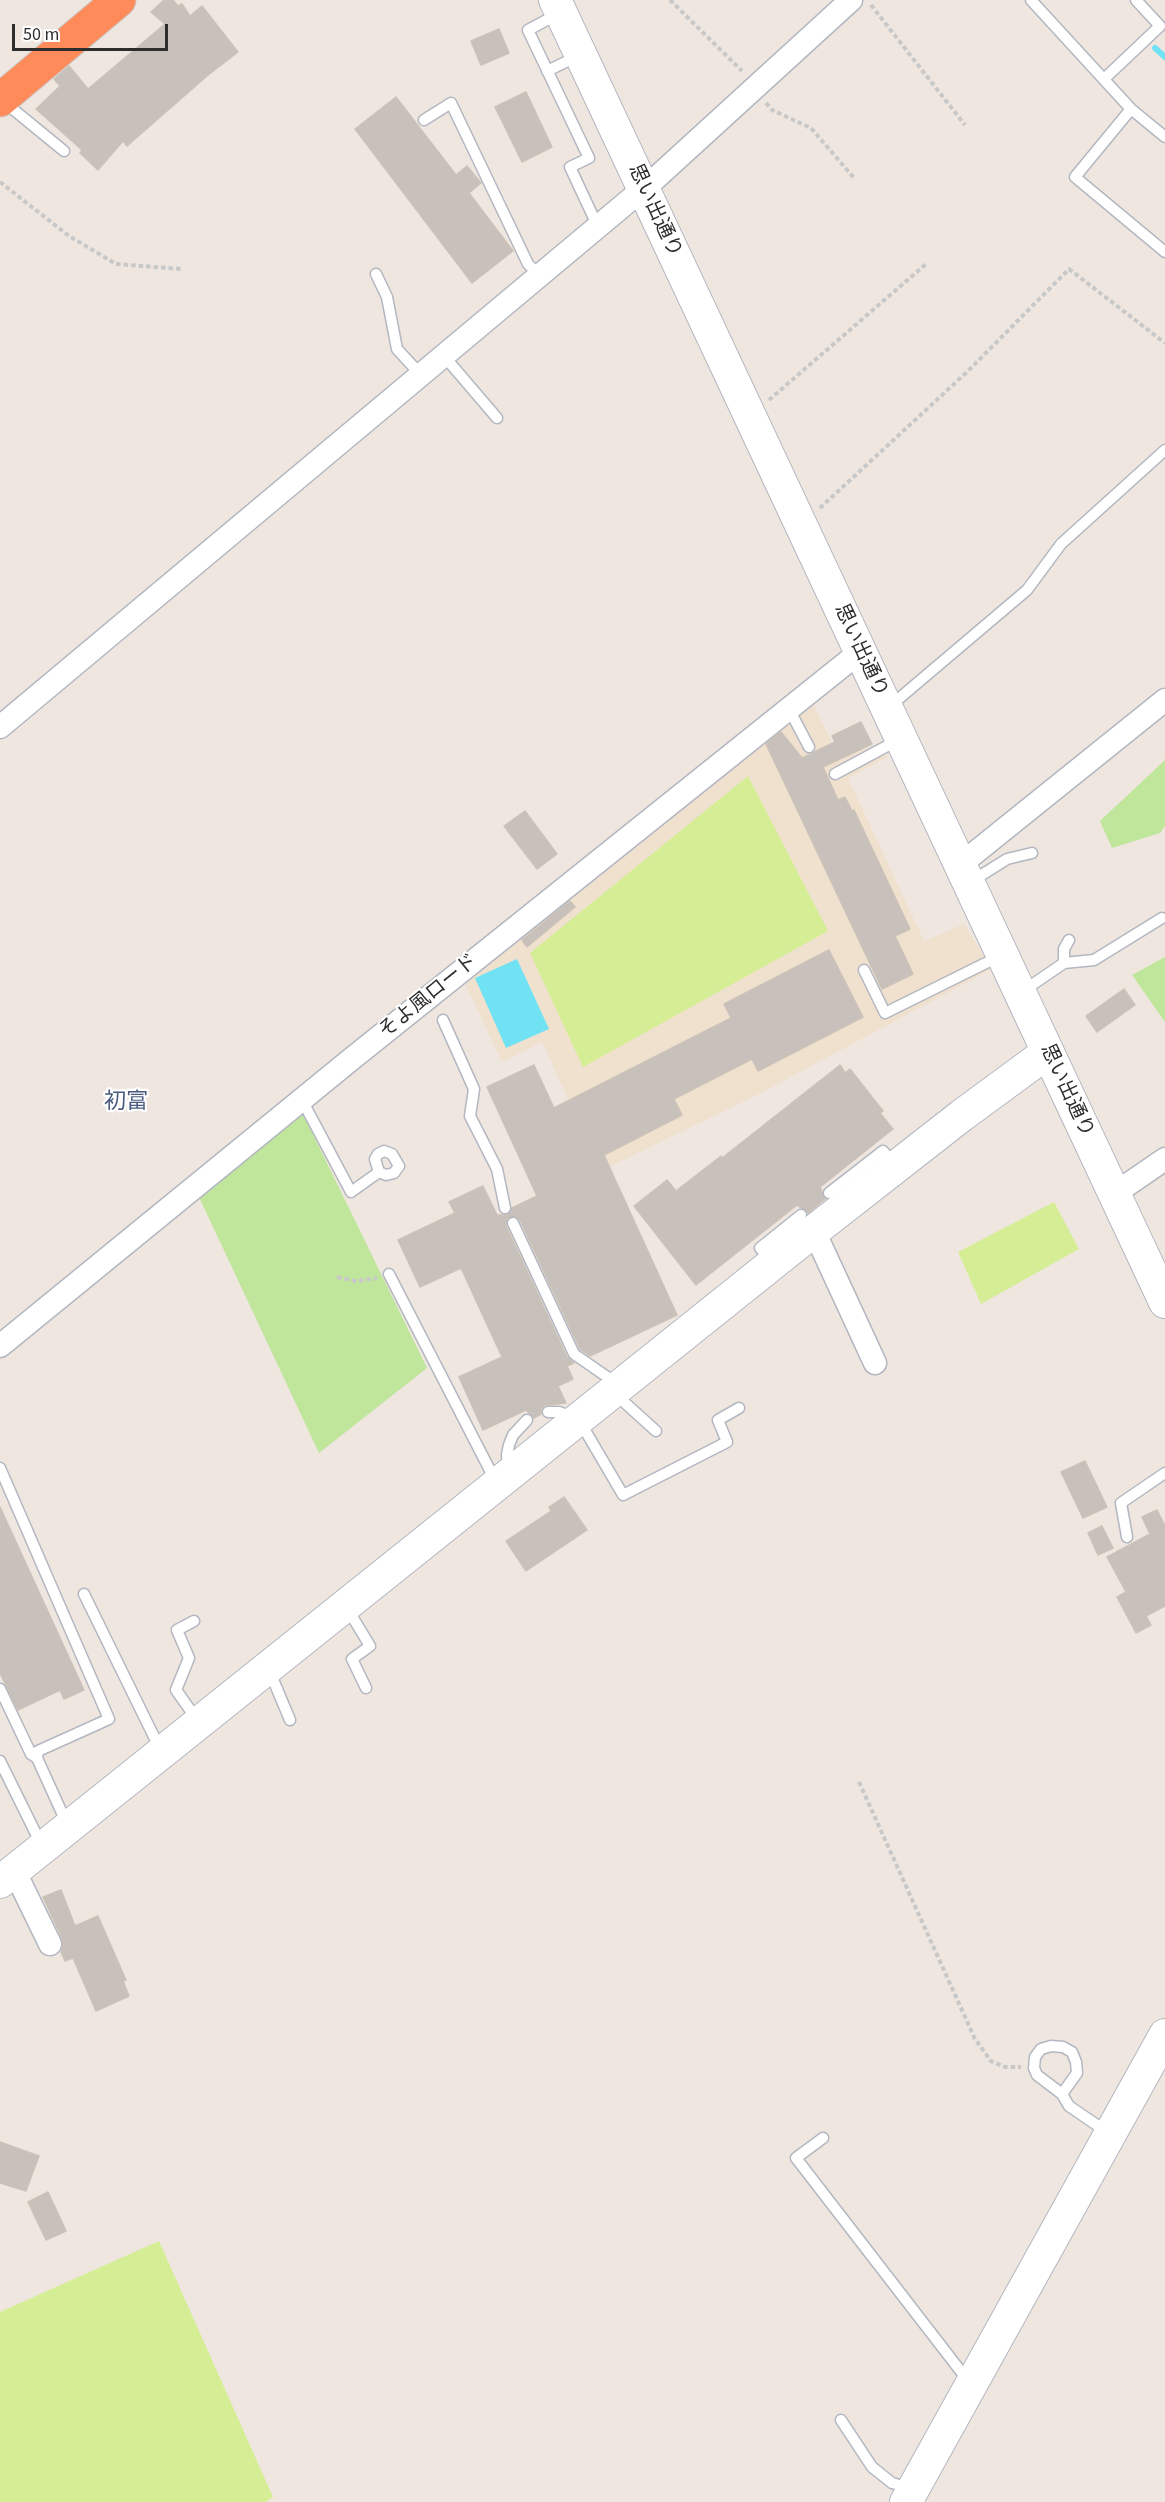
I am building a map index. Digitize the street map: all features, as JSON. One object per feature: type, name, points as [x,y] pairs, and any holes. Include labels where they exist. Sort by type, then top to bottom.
[{"type":"highway","points":[[0,100],[119,0]]},
{"type":"street","points":[[0,727],[644,188],[756,89],[851,0]]},
{"type":"street","name":"思い出通り","points":[[558,6],[1114,1194],[1163,1293]]},
{"type":"street","name":"そよ風ロード","points":[[0,1346],[302,1100],[599,867],[861,651]]},
{"type":"street","points":[[965,873],[1165,700]]},
{"type":"street","points":[[50,1944],[7,1876],[773,1264],[808,1223],[896,1167],[1048,1052]]},
{"type":"street","points":[[1114,1194],[1165,1159]]},
{"type":"street","points":[[808,1223],[875,1363]]},
{"type":"street","points":[[910,2495],[1165,2036]]},
{"type":"lane","points":[[1031,0],[1131,109],[1165,137]]},
{"type":"lane","points":[[1104,79],[1160,26],[1136,0]]},
{"type":"lane","points":[[558,6],[528,30],[589,159],[570,167],[598,227]]},
{"type":"lane","points":[[547,71],[581,55]]},
{"type":"lane","points":[[0,100],[64,151]]},
{"type":"lane","points":[[424,120],[451,103],[528,264],[540,276]]},
{"type":"lane","points":[[1131,109],[1075,177],[1165,252]]},
{"type":"lane","points":[[376,274],[387,297],[397,349],[421,375]]},
{"type":"lane","points":[[444,356],[497,418]]},
{"type":"lane","points":[[887,709],[1027,590],[1061,544],[1165,450]]},
{"type":"lane","points":[[789,709],[809,747]]},
{"type":"lane","points":[[835,774],[900,738]]},
{"type":"lane","points":[[965,873],[1032,853]]},
{"type":"lane","points":[[1020,993],[1064,963],[1094,960],[1162,918]]},
{"type":"lane","points":[[1064,963],[1064,949],[1069,940]]},
{"type":"lane","points":[[864,970],[885,1013],[1002,955]]},
{"type":"lane","points":[[443,1020],[474,1089],[470,1116],[497,1169],[505,1208]]},
{"type":"lane","points":[[302,1100],[351,1192],[379,1172]]},
{"type":"lane","points":[[829,1193],[883,1150],[896,1167]]},
{"type":"lane","points":[[513,1223],[574,1354],[617,1390],[656,1431]]},
{"type":"lane","points":[[389,1274],[504,1480]]},
{"type":"lane","points":[[548,1412],[559,1412],[579,1420],[623,1495],[727,1442],[718,1420],[740,1408]]},
{"type":"lane","points":[[504,1480],[508,1444],[527,1420]]},
{"type":"lane","points":[[0,1468],[109,1719],[38,1751],[37,1758]]},
{"type":"lane","points":[[1127,1537],[1121,1503],[1165,1473]]},
{"type":"lane","points":[[84,1594],[161,1751]]},
{"type":"lane","points":[[345,1605],[370,1646],[352,1659],[366,1688]]},
{"type":"lane","points":[[194,1621],[177,1630],[189,1658],[176,1690],[198,1722]]},
{"type":"lane","points":[[268,1667],[290,1720]]},
{"type":"lane","points":[[0,1689],[31,1754],[37,1758],[68,1827]]},
{"type":"lane","points":[[0,1761],[43,1847]]},
{"type":"lane","points":[[1062,2094],[1077,2073],[1072,2052],[1063,2047],[1051,2046],[1041,2049],[1035,2057],[1034,2068],[1037,2075],[1062,2094],[1069,2106],[1110,2133]]},
{"type":"lane","points":[[823,2138],[796,2158],[971,2385]]},
{"type":"lane","points":[[841,2420],[872,2467],[910,2495]]},
{"type":"path","points":[[670,0],[738,65],[772,110],[811,128],[854,178]]},
{"type":"path","points":[[867,0],[965,125]]},
{"type":"path","points":[[0,182],[69,236],[116,264],[182,269]]},
{"type":"path","points":[[750,416],[926,264]]},
{"type":"path","points":[[800,522],[829,502],[968,371],[1069,269],[1165,343]]},
{"type":"path","points":[[337,1277],[364,1281],[389,1274]]},
{"type":"path","points":[[859,1782],[975,2039],[991,2061],[1005,2067],[1034,2068]]},
{"type":"shaded area","points":[[811,699],[840,760],[879,743],[887,757],[848,778],[924,941],[964,924],[992,969],[757,1095],[601,1171],[542,1042],[502,1062],[462,977]]},
{"type":"green space","points":[[1165,758],[1165,826],[1160,833],[1112,848],[1100,821]]},
{"type":"green space","points":[[748,776],[828,931],[583,1067],[530,953]]},
{"type":"green space","points":[[1165,957],[1165,1022],[1132,975]]},
{"type":"green space","points":[[303,1114],[427,1368],[319,1453],[198,1195]]},
{"type":"green space","points":[[1054,1202],[1079,1249],[981,1304],[958,1252]]},
{"type":"green space","points":[[159,2241],[273,2497],[266,2502],[0,2502],[0,2312]]},
{"type":"water","points":[[517,959],[549,1029],[506,1048],[475,978]]},
{"type":"building","points":[[164,0],[173,0],[178,6],[182,4],[190,16],[202,6],[238,52],[127,146],[123,141],[98,170],[80,153],[82,150],[36,109],[60,86],[54,79],[69,66],[88,89],[165,24],[151,12]]},
{"type":"building","points":[[499,29],[509,53],[481,65],[471,41]]},
{"type":"building","points":[[526,92],[552,147],[522,162],[495,107]]},
{"type":"building","points":[[396,97],[456,175],[467,166],[481,183],[469,193],[513,251],[472,283],[355,129]]},
{"type":"building","points":[[861,722],[872,744],[823,767],[838,800],[845,797],[852,811],[854,810],[910,929],[895,936],[913,974],[882,989],[766,744],[781,732],[802,758],[835,742],[832,736]]},
{"type":"building","points":[[525,811],[557,854],[537,869],[504,826]]},
{"type":"building","points":[[570,901],[575,907],[527,947],[522,940]]},
{"type":"building","points":[[829,950],[863,1017],[758,1071],[752,1059],[674,1099],[682,1115],[604,1155],[677,1315],[590,1356],[580,1349],[520,1220],[514,1216],[507,1218],[506,1226],[567,1357],[574,1363],[567,1366],[573,1379],[558,1386],[566,1403],[545,1405],[541,1409],[541,1414],[534,1418],[526,1410],[483,1430],[459,1377],[502,1357],[461,1268],[420,1287],[398,1240],[455,1213],[449,1202],[483,1186],[497,1215],[507,1215],[512,1208],[537,1196],[487,1087],[534,1065],[554,1108],[731,1018],[724,1004]]},
{"type":"building","points":[[1124,989],[1135,1005],[1097,1032],[1086,1016]]},
{"type":"building","points":[[840,1065],[845,1073],[850,1069],[883,1111],[880,1113],[893,1129],[820,1187],[825,1199],[808,1213],[797,1205],[696,1285],[634,1206],[667,1180],[676,1191],[721,1156],[722,1158]]},
{"type":"building","points":[[1085,1461],[1107,1507],[1083,1518],[1061,1472]]},
{"type":"building","points":[[564,1497],[587,1530],[526,1571],[506,1541],[551,1511],[549,1507]]},
{"type":"building","points":[[0,1507],[84,1690],[64,1699],[60,1690],[18,1710],[0,1673]]},
{"type":"building","points":[[1157,1510],[1165,1526],[1165,1606],[1146,1616],[1151,1625],[1136,1633],[1117,1597],[1126,1592],[1107,1557],[1150,1534],[1142,1517]]},
{"type":"building","points":[[1102,1526],[1113,1548],[1098,1555],[1088,1533]]},
{"type":"building","points":[[61,1890],[75,1926],[98,1916],[126,1980],[123,1981],[129,1996],[96,2011],[73,1958],[65,1961],[61,1952],[62,1938],[43,1897]]},
{"type":"building","points":[[0,2142],[39,2156],[26,2191],[0,2183]]},
{"type":"building","points":[[48,2192],[66,2231],[46,2240],[28,2202]]},
{"type":"waterway","points":[[1155,48],[1165,57]]},
{"type":"district","name":"初富","points":[[126,1103]]}]
